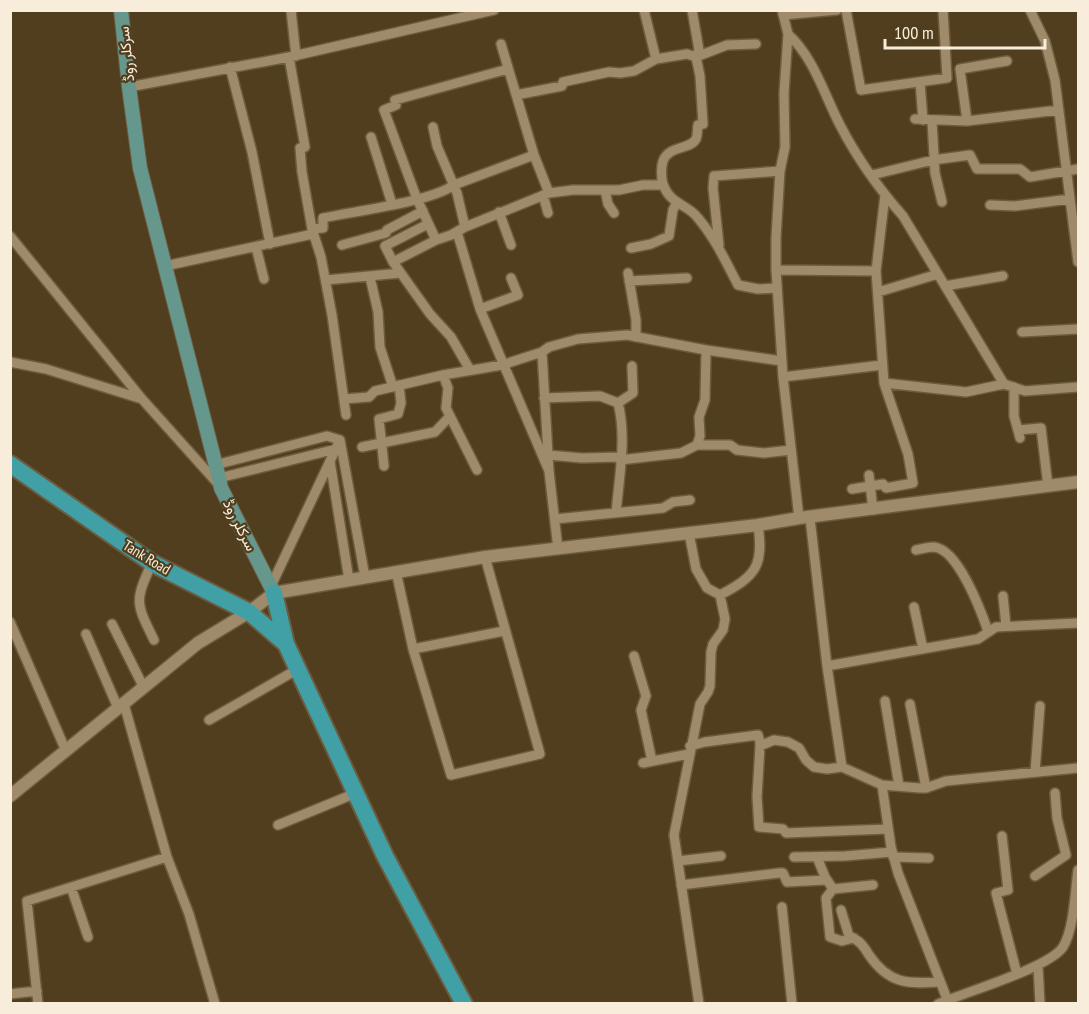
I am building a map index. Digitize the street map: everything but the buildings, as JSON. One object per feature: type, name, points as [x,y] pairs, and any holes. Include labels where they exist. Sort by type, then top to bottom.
[{"type":"highway","name":"Tank Road","points":[[10,464],[152,563],[249,612],[286,644]]},
{"type":"highway","name":"سرکلر روڈ","points":[[272,590],[286,644],[385,856],[464,1004]]},
{"type":"main road","name":"سرکلر روڈ","points":[[121,10],[140,168],[218,477],[272,590]]},
{"type":"main road","points":[[10,796],[198,643],[249,612],[272,590],[349,580],[485,557],[758,525],[1078,482]]},
{"type":"street","points":[[291,10],[293,57],[305,147],[300,148],[302,172],[313,231],[326,280],[346,415]]},
{"type":"street","points":[[129,87],[293,57],[494,10]]},
{"type":"street","points":[[644,10],[656,59]]},
{"type":"street","points":[[692,10],[699,50],[696,57],[700,76],[703,124],[698,125],[696,138],[692,142],[670,151],[663,160],[663,185],[676,204],[693,212],[719,248],[738,285],[758,289],[777,288]]},
{"type":"street","points":[[837,10],[783,13],[788,34],[784,93],[785,147],[780,171],[776,270],[783,377],[791,450],[828,666],[842,767]]},
{"type":"street","points":[[846,10],[861,90],[947,78],[943,10]]},
{"type":"street","points":[[1030,10],[1045,40],[1055,80],[1078,262]]},
{"type":"street","points":[[788,34],[799,44],[818,75],[841,127],[885,195],[903,216],[1004,384]]},
{"type":"street","points":[[501,44],[546,194],[548,213]]},
{"type":"street","points":[[516,95],[562,86],[563,82],[609,72],[634,71],[656,59],[687,54],[696,57],[727,45],[756,44]]},
{"type":"street","points":[[967,121],[960,69],[1007,61]]},
{"type":"street","points":[[230,67],[252,152],[270,244]]},
{"type":"street","points":[[436,240],[417,199],[384,110],[396,105],[395,100],[508,69]]},
{"type":"street","points":[[920,82],[923,120],[942,202]]},
{"type":"street","points":[[923,120],[967,121],[1059,110]]},
{"type":"street","points":[[433,128],[437,146],[454,185],[461,230],[480,309],[549,471]]},
{"type":"street","points":[[371,137],[392,204]]},
{"type":"street","points":[[165,266],[270,244],[323,228],[323,218],[417,199],[447,190],[454,185],[534,155]]},
{"type":"street","points":[[872,175],[933,160],[970,156],[977,169],[1020,169],[1030,177],[1078,169]]},
{"type":"street","points":[[719,248],[713,188],[714,176],[780,171]]},
{"type":"street","points":[[393,262],[436,240],[546,194],[573,190],[663,185]]},
{"type":"street","points":[[605,190],[608,204],[614,213]]},
{"type":"street","points":[[852,489],[883,484],[886,488],[913,483],[908,454],[884,383],[882,365],[876,271],[885,195]]},
{"type":"street","points":[[990,205],[1015,206],[1070,199]]},
{"type":"street","points":[[631,248],[651,244],[669,236],[676,204]]},
{"type":"street","points":[[342,245],[386,233],[387,230],[423,211]]},
{"type":"street","points":[[500,212],[511,245]]},
{"type":"street","points":[[428,224],[385,246],[393,262],[430,314],[451,337],[470,370]]},
{"type":"street","points":[[10,236],[142,399],[218,477]]},
{"type":"street","points":[[256,247],[264,279]]},
{"type":"street","points":[[776,270],[876,271]]},
{"type":"street","points":[[326,280],[401,273]]},
{"type":"street","points":[[878,292],[938,274]]},
{"type":"street","points":[[945,286],[1003,276]]},
{"type":"street","points":[[370,277],[378,312],[380,347],[401,403],[398,414],[379,418],[384,466]]},
{"type":"street","points":[[636,337],[636,320],[629,277],[687,278]]},
{"type":"street","points":[[480,309],[518,295],[511,278]]},
{"type":"street","points":[[1022,332],[1078,329]]},
{"type":"street","points":[[344,399],[369,397],[375,391],[442,375],[502,365],[542,352],[549,347],[578,339],[627,335],[782,361]]},
{"type":"street","points":[[697,445],[700,436],[699,417],[705,400],[706,350]]},
{"type":"street","points":[[542,352],[549,471],[558,549]]},
{"type":"street","points":[[10,362],[46,369],[142,399]]},
{"type":"street","points":[[783,377],[882,365]]},
{"type":"street","points":[[618,403],[633,393],[632,366]]},
{"type":"street","points":[[442,375],[448,388],[446,408],[477,470]]},
{"type":"street","points":[[884,383],[966,392],[1004,384],[1025,391],[1078,387]]},
{"type":"street","points":[[1014,387],[1014,416],[1019,434],[1041,428],[1048,486]]},
{"type":"street","points":[[544,398],[600,396],[618,403]]},
{"type":"street","points":[[616,513],[621,414],[618,403]]},
{"type":"street","points":[[362,447],[435,432],[450,416]]},
{"type":"street","points":[[218,477],[327,436],[338,444],[365,577]]},
{"type":"street","points":[[218,477],[338,444]]},
{"type":"street","points":[[272,590],[338,444]]},
{"type":"street","points":[[548,455],[620,458],[681,453],[697,445],[730,445],[737,450],[764,453],[791,450]]},
{"type":"street","points":[[330,461],[349,580]]},
{"type":"street","points":[[869,475],[873,510]]},
{"type":"street","points":[[904,484],[907,505]]},
{"type":"street","points":[[555,519],[663,508],[673,502],[690,501]]},
{"type":"street","points":[[720,595],[736,587],[758,564],[761,548],[758,525]]},
{"type":"street","points":[[689,533],[696,569],[707,588],[720,595]]},
{"type":"street","points":[[916,550],[934,547],[944,551],[951,558],[970,590],[988,631]]},
{"type":"street","points":[[396,571],[413,649],[451,775],[540,754],[485,557]]},
{"type":"street","points":[[152,563],[139,591],[140,610],[154,640]]},
{"type":"street","points":[[699,1004],[674,835],[700,704],[710,686],[711,652],[713,644],[723,630],[725,620],[720,595]]},
{"type":"street","points":[[1003,596],[1006,626]]},
{"type":"street","points":[[915,607],[923,649]]},
{"type":"street","points":[[10,622],[66,751]]},
{"type":"street","points":[[828,666],[978,639],[996,627],[1078,623]]},
{"type":"street","points":[[112,624],[144,688]]},
{"type":"street","points":[[413,649],[504,631]]},
{"type":"street","points":[[86,634],[121,706],[168,857],[189,914],[215,1004]]},
{"type":"street","points":[[634,656],[646,696],[640,710],[647,762],[690,750],[705,742],[758,735],[760,742],[757,796],[759,826],[783,829],[786,833],[888,829]]},
{"type":"street","points":[[209,720],[298,669]]},
{"type":"street","points":[[885,701],[899,786]]},
{"type":"street","points":[[910,704],[926,788]]},
{"type":"street","points":[[1035,772],[1036,732],[1040,706]]},
{"type":"street","points":[[760,746],[774,740],[788,742],[799,748],[806,760],[814,767],[827,769],[842,767],[882,785],[926,788],[946,781],[1078,768]]},
{"type":"street","points":[[882,785],[888,829],[898,873],[948,1001]]},
{"type":"street","points":[[278,825],[356,793]]},
{"type":"street","points":[[1055,793],[1057,818],[1066,855]]},
{"type":"street","points":[[1002,836],[1008,890],[996,893],[1017,974]]},
{"type":"street","points":[[794,857],[893,854],[930,858]]},
{"type":"street","points":[[1035,876],[1066,855],[1078,855]]},
{"type":"street","points":[[678,861],[721,856]]},
{"type":"street","points":[[38,1004],[27,901],[168,857]]},
{"type":"street","points":[[818,857],[826,879],[833,889]]},
{"type":"street","points":[[938,1004],[1038,966],[1063,948],[1074,934],[1078,870]]},
{"type":"street","points":[[681,885],[779,873],[783,873],[787,882],[826,879]]},
{"type":"street","points":[[854,938],[842,940],[831,937],[826,898],[833,889],[873,885]]},
{"type":"street","points":[[71,887],[88,937]]},
{"type":"street","points":[[782,907],[792,1004]]},
{"type":"street","points":[[841,910],[849,936],[859,940],[881,971],[894,980],[916,984],[940,982]]},
{"type":"street","points":[[1038,966],[1040,1004]]},
{"type":"street","points":[[10,994],[37,991]]}]
